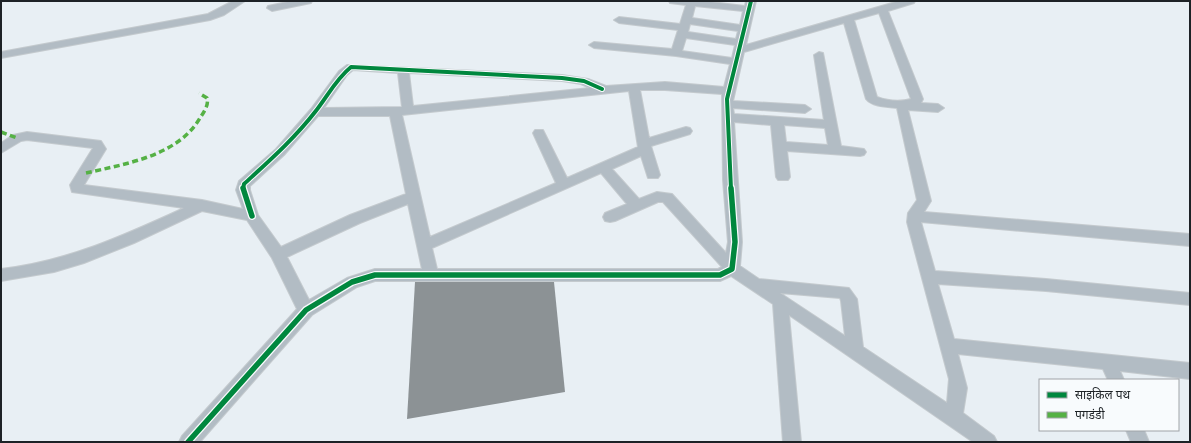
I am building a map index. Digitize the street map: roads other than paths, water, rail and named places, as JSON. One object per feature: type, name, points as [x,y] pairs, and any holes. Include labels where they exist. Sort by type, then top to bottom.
[{"type":"street","points":[[1,55],[210,17],[240,1]]},
{"type":"street","points":[[272,8],[288,3],[307,1]]},
{"type":"street","points":[[188,442],[306,310],[339,289],[364,278],[384,274],[713,275],[726,273],[732,269],[735,242],[730,180],[728,104],[750,5],[674,1]]},
{"type":"street","points":[[594,45],[676,53],[739,52],[910,1]]},
{"type":"street","points":[[676,53],[692,2]]},
{"type":"street","points":[[882,9],[917,99],[915,102],[904,106]]},
{"type":"street","points":[[848,19],[872,99],[877,102],[904,106],[938,108]]},
{"type":"street","points":[[619,20],[685,27],[745,28]]},
{"type":"street","points":[[685,27],[739,52]]},
{"type":"street","points":[[819,55],[835,149]]},
{"type":"street","points":[[306,310],[278,255],[252,216],[243,190],[244,184],[280,152],[315,112],[343,73],[348,69],[355,67],[562,78],[584,81],[602,89]]},
{"type":"street","points":[[404,70],[402,111],[414,196],[431,275]]},
{"type":"street","points":[[315,112],[402,111],[602,89],[665,86],[728,104],[778,121],[830,124]]},
{"type":"street","points":[[634,87],[645,146],[653,175]]},
{"type":"street","points":[[728,104],[805,109]]},
{"type":"street","points":[[904,106],[902,110],[924,201],[914,216],[949,346],[958,388],[954,417]]},
{"type":"street","points":[[778,121],[783,177]]},
{"type":"street","points":[[425,245],[603,167],[645,146],[686,131]]},
{"type":"street","points":[[539,133],[564,184]]},
{"type":"street","points":[[1,149],[17,138],[27,136],[97,144],[99,145],[100,149],[77,185],[77,188],[202,205],[252,216]]},
{"type":"street","points":[[780,146],[860,152]]},
{"type":"street","points":[[603,167],[636,205]]},
{"type":"street","points":[[278,255],[355,219],[414,196]]},
{"type":"street","points":[[610,217],[660,196],[666,197],[732,269],[954,417],[988,442]]},
{"type":"street","points":[[1,275],[54,267],[96,254],[202,205]]},
{"type":"street","points":[[914,216],[1190,240]]},
{"type":"street","points":[[929,276],[1046,285],[1190,299]]},
{"type":"street","points":[[756,285],[844,292],[849,299],[855,351]]},
{"type":"street","points":[[780,301],[792,442]]},
{"type":"street","points":[[949,346],[1190,371]]},
{"type":"street","points":[[1108,362],[1116,379]]},
{"type":"street","points":[[1135,431],[1140,442]]}]
